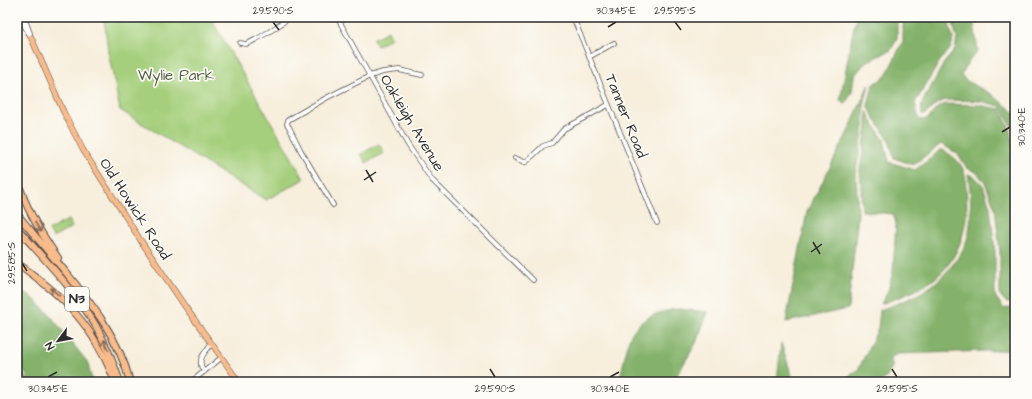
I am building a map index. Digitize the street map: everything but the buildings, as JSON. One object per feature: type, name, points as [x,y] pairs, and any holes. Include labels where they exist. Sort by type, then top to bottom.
[{"type":"highway","points":[[17,178],[20,192],[32,217],[42,234],[84,294]]},
{"type":"highway","name":"N3","points":[[17,214],[84,294],[98,314],[110,333],[125,365],[130,382]]},
{"type":"highway","name":"N3","points":[[17,228],[69,288],[95,324],[105,342],[120,382]]},
{"type":"highway","points":[[17,263],[54,291],[73,310],[91,333],[103,353],[115,382]]},
{"type":"main road","name":"Old Howick Road","points":[[31,37],[67,119],[80,144],[141,241],[211,344],[239,382]]},
{"type":"street","name":"Old Howick Road","points":[[18,17],[31,37]]},
{"type":"street","name":"Old Howick Road","points":[[24,17],[31,37]]},
{"type":"street","points":[[240,43],[246,44],[255,40],[284,22],[288,17]]},
{"type":"street","name":"Oakleigh Avenue","points":[[337,17],[408,145],[432,180],[533,280]]},
{"type":"street","name":"Tanner Road","points":[[573,17],[657,224]]},
{"type":"street","points":[[589,57],[614,43]]},
{"type":"street","points":[[332,205],[301,151],[289,128],[288,121],[292,117],[370,76],[383,72],[399,70],[422,76]]},
{"type":"street","points":[[515,158],[526,162],[543,146],[552,143],[564,130],[608,106]]},
{"type":"street","points":[[204,372],[200,366],[200,362],[211,344]]},
{"type":"street","points":[[191,382],[221,358]]},
{"type":"street","points":[[17,370],[24,382]]},
{"type":"green space","name":"Wylie Park","points":[[104,17],[210,17],[304,179],[266,200],[120,110],[108,51]]},
{"type":"green space","points":[[857,17],[897,17],[897,38],[891,50],[866,62],[854,76],[852,92],[845,104],[840,100]]},
{"type":"green space","points":[[903,17],[947,17],[953,38],[951,48],[940,61],[915,103],[919,120],[928,119],[936,109],[945,104],[978,105],[1000,109],[1008,125],[1015,149],[1015,301],[1007,303],[1000,295],[1000,252],[995,208],[985,182],[976,172],[967,168],[958,154],[941,144],[913,165],[894,158],[889,140],[874,118],[868,105],[873,85],[886,76],[903,41]]},
{"type":"green space","points":[[951,17],[973,17],[978,51],[970,60],[961,75],[967,81],[991,94],[1015,113],[1015,135],[1000,106],[980,101],[945,100],[935,105],[926,114],[922,115],[921,105],[944,63],[955,50],[957,38]]},
{"type":"green space","points":[[388,31],[391,38],[377,46],[373,39]]},
{"type":"green space","points":[[869,84],[864,105],[864,127],[856,171],[858,214],[848,309],[786,322],[807,212],[848,132]]},
{"type":"green space","points":[[867,111],[884,140],[889,162],[915,170],[941,149],[952,156],[960,164],[965,174],[967,198],[966,221],[960,243],[949,263],[942,272],[929,283],[881,304],[888,291],[893,271],[896,223],[893,214],[862,211],[860,169],[867,127]]},
{"type":"green space","points":[[379,144],[384,153],[366,163],[361,154]]},
{"type":"green space","points":[[968,174],[975,177],[983,185],[990,207],[995,252],[995,296],[1004,309],[1015,306],[1015,338],[1013,338],[1015,342],[1015,350],[898,354],[891,357],[890,360],[893,365],[885,379],[881,381],[870,383],[841,382],[858,370],[878,329],[880,310],[913,297],[931,286],[940,279],[960,254],[967,240],[971,218]]},
{"type":"green space","points":[[68,220],[72,227],[53,238],[49,230]]},
{"type":"green space","points":[[17,291],[30,295],[50,315],[88,363],[90,374],[94,382],[30,382],[17,357]]},
{"type":"green space","points":[[678,309],[708,312],[696,343],[673,382],[619,382],[628,342],[638,325],[644,320],[657,314]]},
{"type":"green space","points":[[781,343],[794,382],[777,382]]}]
